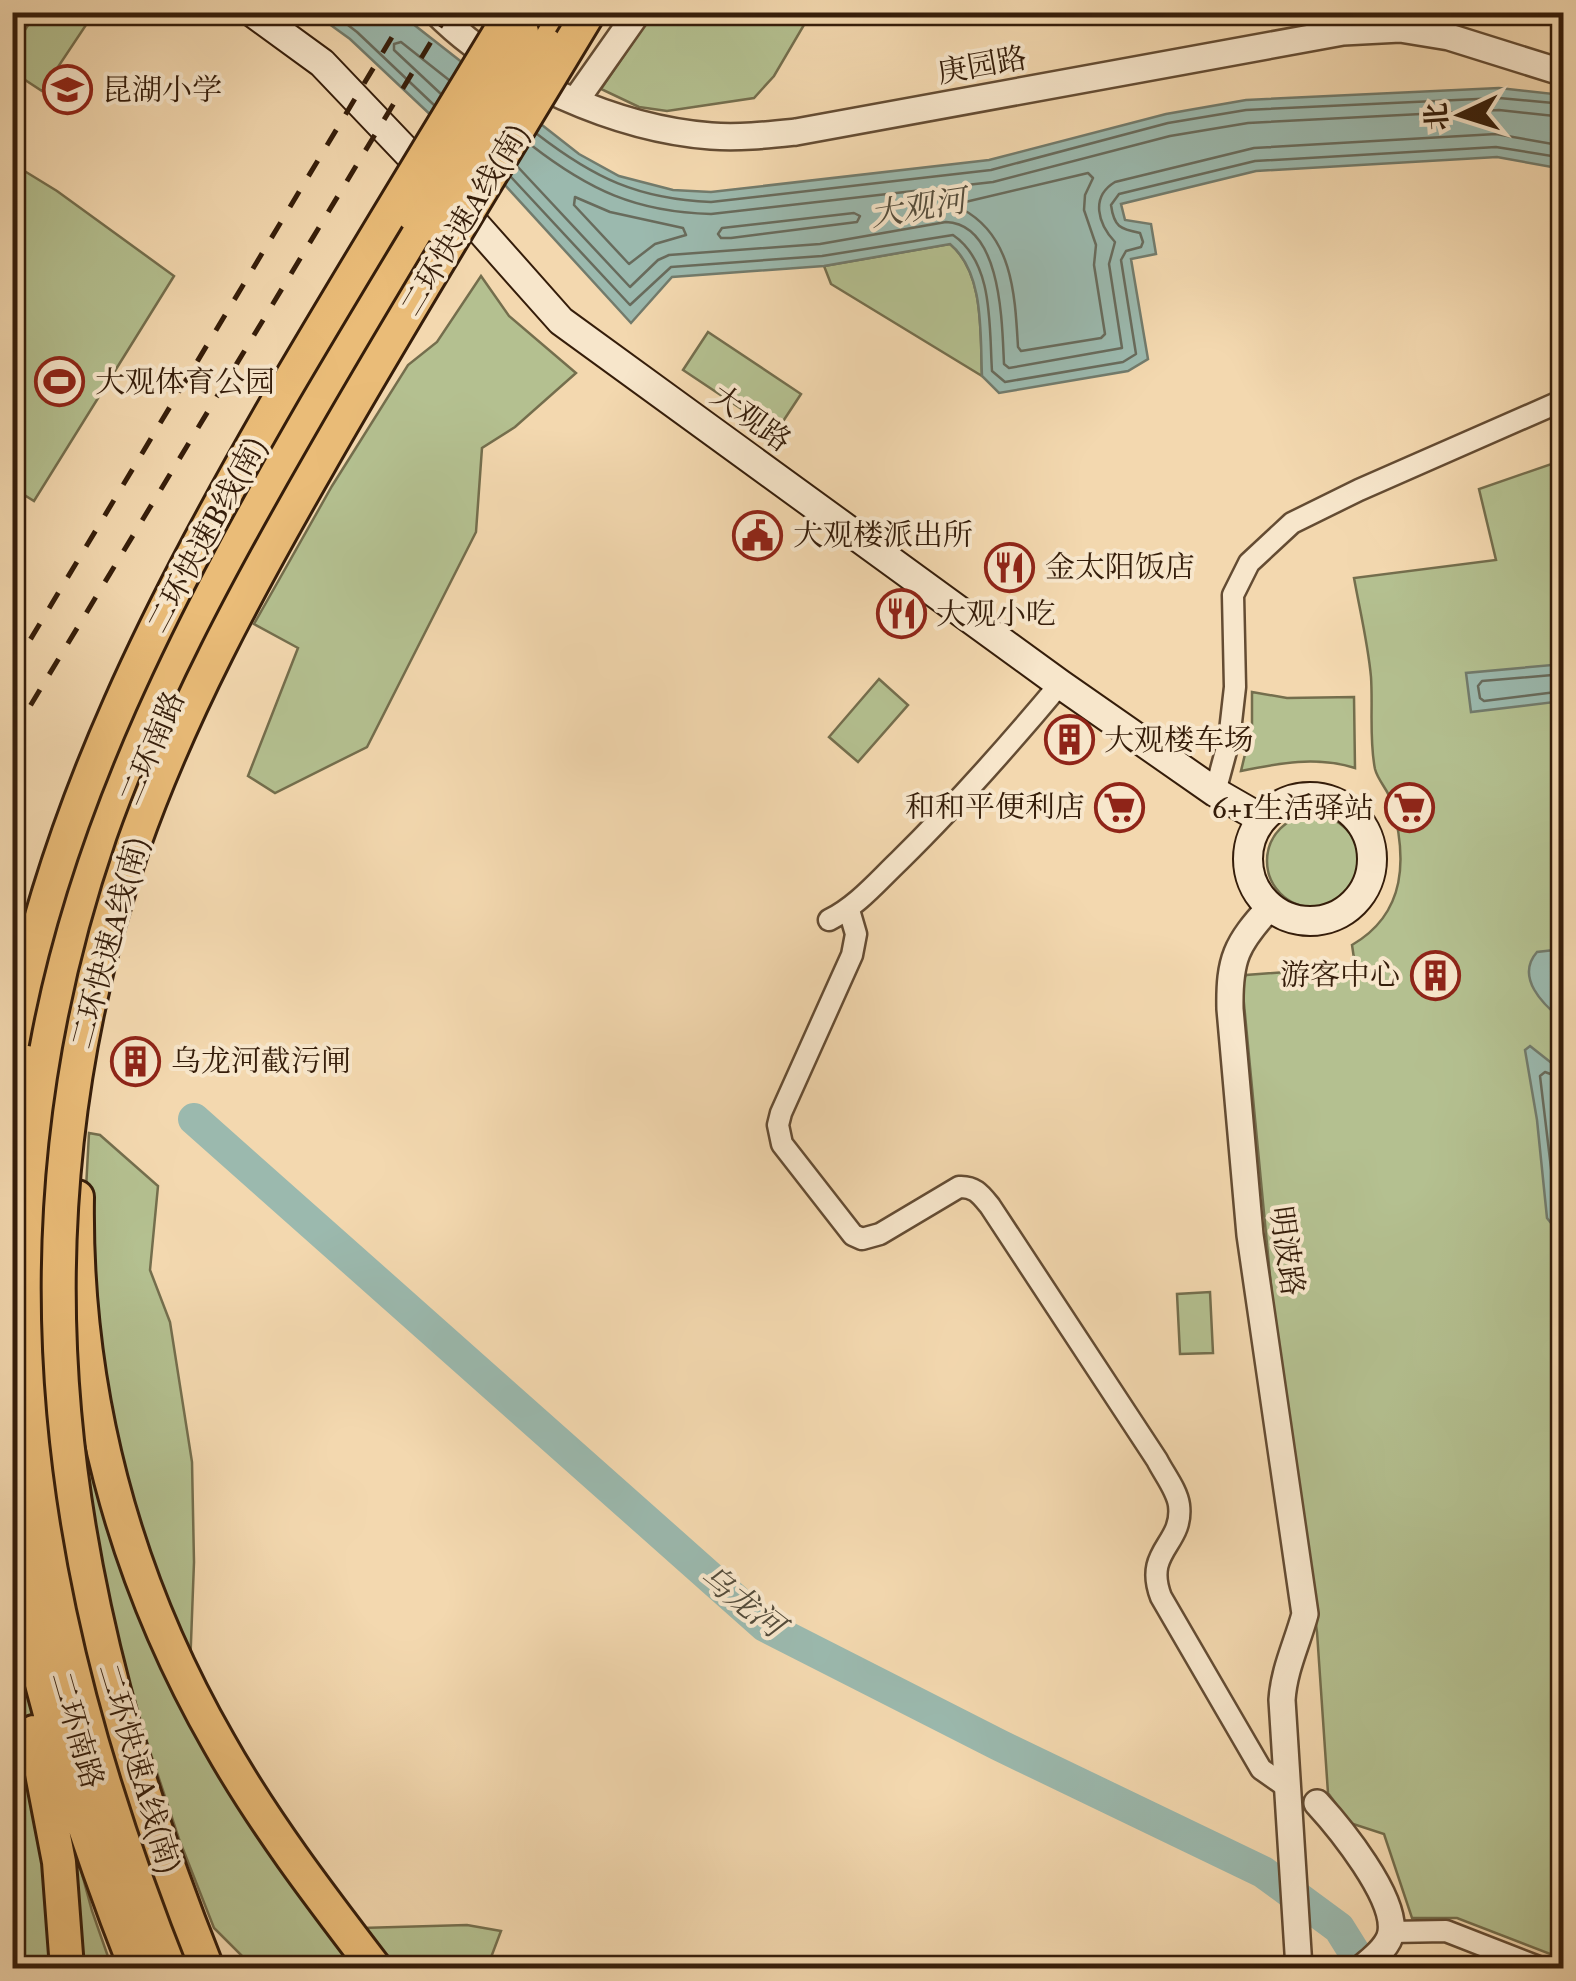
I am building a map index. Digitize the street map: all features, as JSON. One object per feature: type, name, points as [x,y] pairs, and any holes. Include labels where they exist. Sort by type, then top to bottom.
[{"type":"highway","name":"二环快速A线(南)","points":[[211,1968],[140,1782],[103,1654],[73,1514],[61,1418],[56,1324],[60,1193],[74,1075],[104,936],[133,846],[166,763],[242,604],[350,410],[590,12]]},
{"type":"highway","name":"二环快速B线(南)","points":[[12,1042],[60,854],[104,736],[140,658],[268,419],[529,25]]},
{"type":"highway","points":[[104,936],[84,1068],[76,1207],[85,1352],[107,1471],[147,1592],[202,1713],[271,1827],[375,1968]]},
{"type":"highway","points":[[12,1552],[63,1760],[149,1962]]},
{"type":"highway","points":[[12,1630],[56,1837],[67,1968]]},
{"type":"main road","name":"大观路","points":[[252,12],[322,63],[562,320],[1060,684],[1215,792],[1262,819]]},
{"type":"main road","name":"二环南路","points":[[146,1862],[108,1747],[72,1613],[41,1420],[36,1325],[38,1234],[44,1150],[58,1053],[94,899],[124,812],[206,630],[529,25],[566,12]]},
{"type":"main road","name":"二环南路","points":[[12,1212],[23,1106],[43,993],[69,892],[111,774],[150,683],[294,414],[424,221]]},
{"type":"main road","points":[[1299,797],[1321,797],[1341,804],[1358,818],[1369,837],[1373,858],[1370,880],[1360,896],[1347,910],[1311,922],[1292,919],[1270,908],[1250,878],[1248,857],[1252,837],[1262,819],[1279,804],[1299,797]]},
{"type":"main road","name":"二环南路","points":[[12,1393],[27,1522],[58,1666],[149,1962]]},
{"type":"main road","points":[[146,1862],[186,1968]]},
{"type":"main road","points":[[146,1862],[211,1968]]},
{"type":"street","name":"庚园路","points":[[436,12],[505,67],[576,100],[630,122],[708,136],[746,138],[796,132],[1343,32],[1400,29],[1449,36],[1564,73]]},
{"type":"street","points":[[576,100],[638,12]]},
{"type":"street","points":[[1215,792],[1230,740],[1235,686],[1233,595],[1249,564],[1292,523],[1564,400]]},
{"type":"street","points":[[829,920],[849,910],[1016,739],[1060,684]]},
{"type":"street","name":"明波路","points":[[1270,908],[1236,950],[1229,976],[1250,1234],[1305,1614],[1297,1646],[1284,1671],[1288,1788]]},
{"type":"street","points":[[849,910],[856,934],[852,956],[780,1113],[782,1144],[853,1235],[862,1239],[880,1234],[959,1187],[969,1186],[978,1192],[1157,1460],[1179,1501],[1178,1520],[1157,1560],[1154,1578],[1161,1597],[1261,1769],[1288,1788],[1299,1968]]},
{"type":"street","points":[[1317,1804],[1342,1830],[1386,1903],[1388,1940]]},
{"type":"street","points":[[1362,1968],[1388,1940],[1446,1931],[1541,1968]]},
{"type":"green space","points":[[653,12],[811,13],[774,76],[754,98],[667,111],[639,107],[601,89]]},
{"type":"green space","points":[[36,13],[73,13],[88,22],[42,91],[13,72],[13,48]]},
{"type":"green space","name":"大观体育公园","points":[[13,164],[174,276],[34,501],[13,488]]},
{"type":"green space","points":[[950,244],[961,256],[975,287],[982,376],[831,284],[824,266]]},
{"type":"green space","points":[[481,276],[509,316],[576,373],[515,427],[482,448],[476,532],[367,747],[275,793],[248,776],[298,648],[254,624],[332,486],[408,365],[437,342]]},
{"type":"green space","points":[[708,332],[801,394],[776,432],[683,370]]},
{"type":"green space","points":[[1563,460],[1563,1959],[1457,1918],[1412,1918],[1384,1834],[1350,1823],[1328,1793],[1317,1632],[1282,1401],[1242,983],[1246,975],[1369,966],[1355,965],[1352,945],[1384,917],[1398,883],[1400,844],[1392,803],[1375,769],[1370,665],[1354,578],[1496,560],[1479,489]]},
{"type":"green space","points":[[879,679],[908,705],[858,762],[829,737]]},
{"type":"green space","points":[[1252,692],[1287,698],[1354,697],[1355,768],[1312,762],[1241,771],[1252,725]]},
{"type":"green space","points":[[1313,815],[1330,819],[1345,829],[1355,844],[1359,861],[1355,878],[1345,893],[1330,903],[1313,907],[1296,903],[1281,893],[1271,878],[1267,861],[1271,844],[1281,829],[1296,819]]},
{"type":"green space","points":[[89,1133],[100,1135],[158,1186],[150,1270],[170,1322],[192,1462],[190,1669],[287,1831],[361,1928],[467,1925],[501,1931],[487,1968],[264,1968],[244,1958],[214,1928],[179,1839],[135,1706],[108,1602],[87,1492],[75,1394]]},
{"type":"green space","points":[[1210,1292],[1213,1353],[1180,1354],[1177,1294]]},
{"type":"green space","points":[[12,1615],[92,1911],[112,1968],[13,1968]]},
{"type":"water","name":"大观河","points":[[314,13],[399,13],[579,154],[619,176],[673,190],[711,192],[989,160],[1166,114],[1246,100],[1499,88],[1563,95],[1563,169],[1497,157],[1256,171],[1121,204],[1125,220],[1151,224],[1156,254],[1131,259],[1148,359],[1128,371],[999,393],[982,376],[975,288],[961,256],[950,244],[824,266],[672,277],[631,323],[504,184],[350,39]]},
{"type":"water","points":[[1563,664],[1563,701],[1471,712],[1466,673]]},
{"type":"water","points":[[1564,949],[1563,1020],[1534,990],[1529,971],[1537,952]]},
{"type":"water","points":[[1530,1046],[1563,1072],[1563,1223],[1551,1223],[1547,1218],[1525,1050]]},
{"type":"waterway","name":"乌龙河","points":[[194,1119],[765,1626],[999,1745],[1263,1872],[1339,1928],[1364,1968]]},
{"type":"railway","points":[[12,670],[407,12]]},
{"type":"railway","points":[[12,736],[449,12]]},
{"type":"place","name":"昆湖小学","points":[[67,90]]},
{"type":"place","name":"大观体育公园","points":[[60,382]]},
{"type":"place","name":"大观楼派出所","points":[[758,535]]},
{"type":"place","name":"金太阳饭店","points":[[1010,567]]},
{"type":"place","name":"大观小吃","points":[[901,614]]},
{"type":"place","name":"大观楼车场","points":[[1069,740]]},
{"type":"place","name":"和和平便利店","points":[[1120,807]]},
{"type":"place","name":"6+1生活驿站","points":[[1409,808]]},
{"type":"place","name":"游客中心","points":[[1435,975]]},
{"type":"place","name":"乌龙河截污闸","points":[[136,1061]]}]
